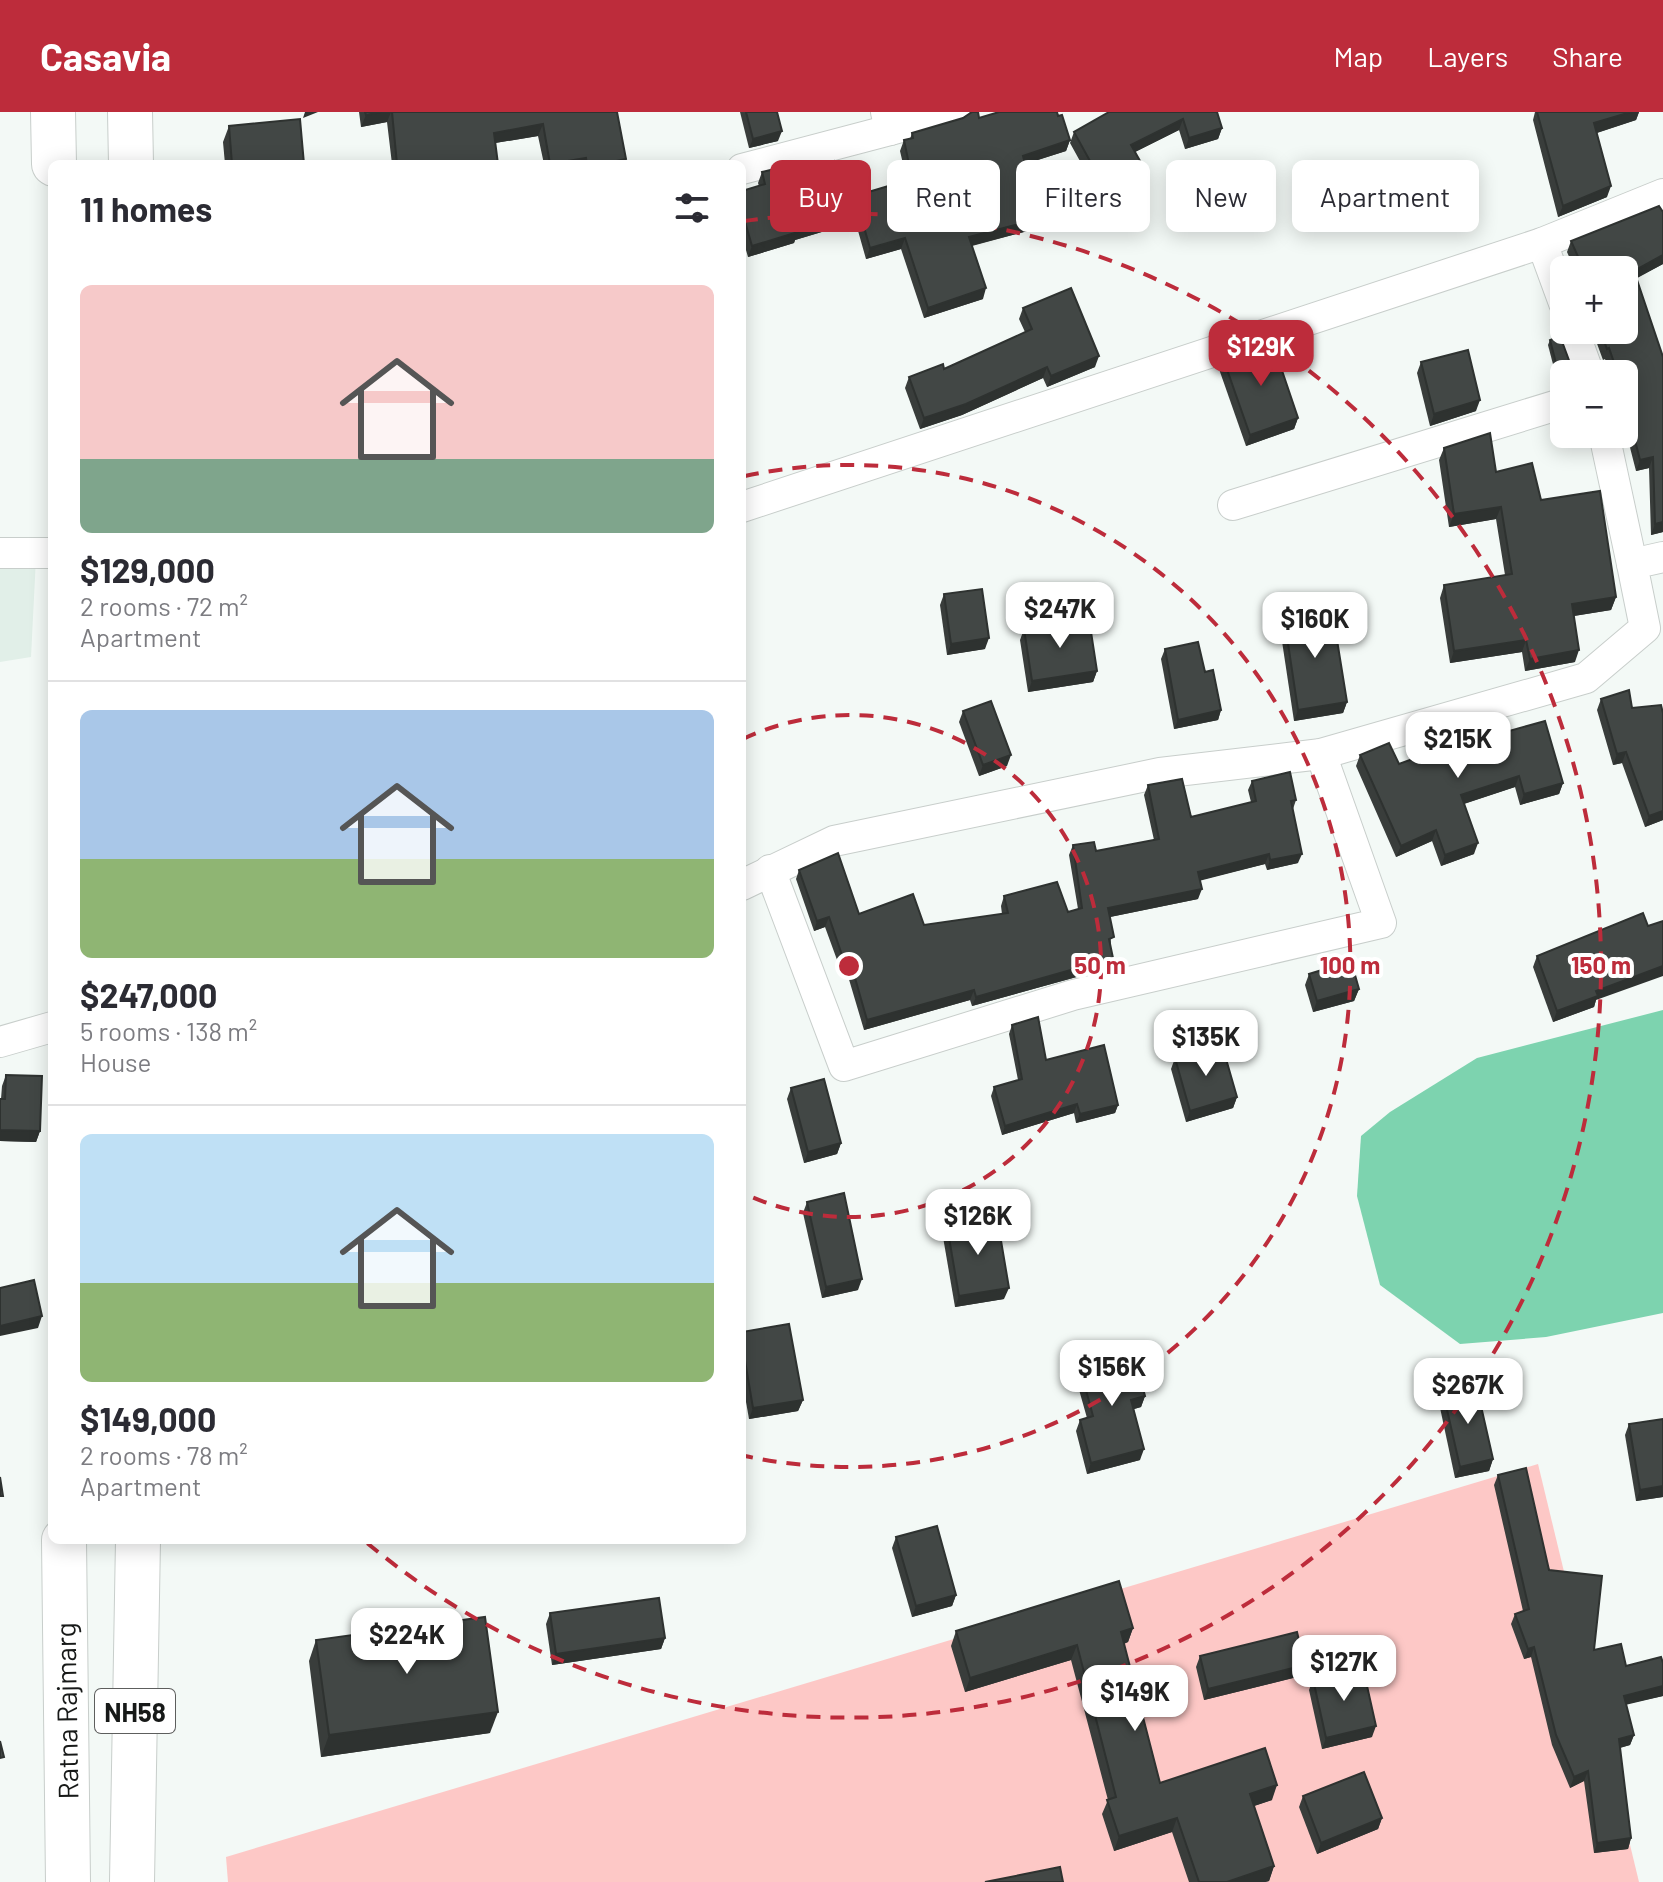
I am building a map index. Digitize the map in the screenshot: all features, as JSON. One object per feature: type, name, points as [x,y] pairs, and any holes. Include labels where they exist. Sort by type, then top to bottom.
[{"type":"highway","points":[[53,112],[54,160]]},
{"type":"highway","points":[[130,112],[131,160]]},
{"type":"highway","name":"Ratna Rajmarg","points":[[64,1544],[68,1882]]},
{"type":"highway","name":"NH58","points":[[132,1882],[138,1544]]},
{"type":"street","points":[[746,168],[888,121],[954,112]]},
{"type":"street","points":[[746,506],[1542,243],[1663,194]]},
{"type":"street","points":[[1542,243],[1550,265]]},
{"type":"street","points":[[1233,505],[1550,407]]},
{"type":"street","points":[[746,883],[834,841],[1160,773],[1321,754],[1586,678],[1645,628],[1607,448]]},
{"type":"street","points":[[0,553],[48,553]]},
{"type":"street","points":[[1632,564],[1663,557]]},
{"type":"street","points":[[770,870],[844,1066],[1073,995],[1381,923],[1321,754]]},
{"type":"street","points":[[0,1042],[48,1028]]},
{"type":"shaded area","points":[[0,558],[36,558],[31,657],[0,662]]},
{"type":"shaded area","points":[[1663,1010],[1663,1313],[1546,1337],[1460,1344],[1380,1285],[1357,1196],[1361,1136],[1390,1112],[1477,1058]]},
{"type":"shaded area","points":[[1538,1464],[1639,1882],[228,1882],[226,1857]]},
{"type":"building","points":[[392,112],[617,112],[626,159],[549,160],[543,124],[494,133],[497,160],[397,160]]},
{"type":"building","points":[[746,112],[777,112],[782,131],[753,139]]},
{"type":"building","points":[[972,112],[978,112],[979,118],[999,112],[1057,112],[1058,116],[1062,115],[1070,140],[1023,156],[1024,160],[1016,160],[1016,225],[1000,229],[1000,160],[908,160],[904,140],[913,138],[912,133],[963,118]]},
{"type":"building","points":[[1109,112],[1217,112],[1222,128],[1189,138],[1183,119],[1131,145],[1139,160],[1089,160],[1074,132]]},
{"type":"building","points":[[1537,112],[1631,112],[1594,123],[1611,186],[1563,206]]},
{"type":"building","points":[[300,119],[304,160],[232,160],[229,126]]},
{"type":"building","points":[[770,170],[770,232],[798,232],[752,246],[746,225],[746,190],[765,184],[762,172]]},
{"type":"building","points":[[887,186],[887,232],[988,232],[969,237],[986,288],[928,308],[905,238],[870,248],[865,232],[871,232],[871,191]]},
{"type":"building","points":[[1659,206],[1663,212],[1663,255],[1638,269],[1638,256],[1578,256],[1571,241]]},
{"type":"building","points":[[1638,283],[1663,357],[1663,522],[1655,524],[1653,457],[1640,460],[1637,448],[1638,360],[1613,360],[1605,344],[1638,344]]},
{"type":"building","points":[[1071,288],[1099,356],[1051,376],[1047,367],[966,404],[924,418],[909,377],[943,364],[944,369],[1032,329],[1023,308]]},
{"type":"building","points":[[1272,341],[1298,418],[1250,435],[1223,358]]},
{"type":"building","points":[[1551,344],[1563,344],[1569,360],[1555,360]]},
{"type":"building","points":[[1468,350],[1480,400],[1434,414],[1421,362]]},
{"type":"building","points":[[1490,433],[1496,472],[1532,463],[1541,500],[1600,491],[1616,597],[1572,604],[1579,650],[1530,659],[1526,640],[1454,651],[1444,585],[1512,574],[1501,507],[1454,514],[1444,448]]},
{"type":"building","points":[[982,589],[989,638],[951,644],[944,594]]},
{"type":"building","points":[[1332,609],[1347,702],[1298,710],[1284,617]]},
{"type":"building","points":[[1089,619],[1097,671],[1032,681],[1024,629]]},
{"type":"building","points":[[1198,642],[1205,672],[1213,670],[1221,710],[1178,720],[1165,649]]},
{"type":"building","points":[[1629,690],[1632,708],[1661,705],[1663,713],[1663,811],[1649,816],[1626,752],[1617,754],[1601,699]]},
{"type":"building","points":[[991,701],[1011,755],[983,765],[963,711]]},
{"type":"building","points":[[1545,721],[1563,783],[1524,794],[1519,776],[1461,795],[1478,843],[1445,855],[1436,830],[1401,846],[1360,755],[1389,743],[1399,764],[1459,742],[1456,735],[1491,723],[1495,735]]},
{"type":"building","points":[[1290,772],[1296,800],[1291,801],[1302,854],[1270,860],[1269,854],[1198,872],[1202,889],[1108,908],[1114,937],[1109,939],[1113,958],[976,997],[974,990],[867,1020],[849,957],[843,958],[829,917],[817,921],[799,870],[838,853],[859,914],[913,894],[924,925],[1008,913],[1004,896],[1057,882],[1068,912],[1082,908],[1073,845],[1094,842],[1096,851],[1159,839],[1148,785],[1182,779],[1191,817],[1256,801],[1252,781]]},
{"type":"building","points":[[1643,913],[1648,926],[1663,921],[1663,966],[1596,991],[1598,996],[1557,1011],[1537,956]]},
{"type":"building","points":[[1351,961],[1359,989],[1317,1001],[1309,974]]},
{"type":"building","points":[[1038,1017],[1046,1060],[1104,1045],[1118,1105],[1080,1114],[1077,1104],[1005,1126],[994,1087],[1022,1079],[1012,1025]]},
{"type":"building","points":[[1222,1045],[1237,1097],[1190,1111],[1175,1058]]},
{"type":"building","points":[[6,1075],[42,1076],[40,1131],[0,1130],[0,1099],[5,1099]]},
{"type":"building","points":[[824,1079],[841,1143],[808,1152],[791,1088]]},
{"type":"building","points":[[844,1193],[862,1279],[826,1287],[807,1202]]},
{"type":"building","points":[[997,1217],[1009,1288],[959,1296],[947,1226]]},
{"type":"building","points":[[34,1280],[42,1316],[0,1326],[0,1288]]},
{"type":"building","points":[[789,1324],[803,1400],[753,1408],[746,1367],[746,1331]]},
{"type":"building","points":[[1134,1353],[1145,1396],[1131,1400],[1144,1449],[1091,1463],[1080,1420],[1093,1416],[1080,1368]]},
{"type":"building","points":[[1476,1384],[1493,1459],[1460,1467],[1443,1392]]},
{"type":"building","points":[[1663,1419],[1663,1486],[1640,1490],[1629,1424]]},
{"type":"building","points":[[1526,1468],[1549,1570],[1602,1576],[1594,1650],[1621,1644],[1626,1666],[1661,1657],[1663,1663],[1663,1686],[1624,1696],[1634,1735],[1619,1739],[1631,1838],[1597,1843],[1588,1771],[1574,1777],[1556,1735],[1534,1647],[1528,1649],[1515,1614],[1529,1609],[1498,1475]]},
{"type":"building","points":[[937,1526],[956,1595],[916,1606],[896,1537]]},
{"type":"building","points":[[1119,1581],[1133,1628],[1121,1632],[1160,1783],[1265,1748],[1277,1785],[1250,1794],[1274,1866],[1227,1882],[1199,1882],[1177,1818],[1119,1836],[1107,1800],[1116,1797],[1077,1645],[970,1678],[956,1631]]},
{"type":"building","points":[[659,1598],[665,1638],[556,1654],[550,1613]]},
{"type":"building","points":[[485,1617],[498,1712],[329,1735],[316,1640]]},
{"type":"building","points":[[1297,1632],[1305,1665],[1208,1689],[1200,1656]]},
{"type":"building","points":[[1363,1668],[1376,1726],[1326,1738],[1313,1679]]},
{"type":"building","points":[[1364,1772],[1382,1818],[1321,1843],[1303,1796]]},
{"type":"building","points":[[1060,1867],[1063,1882],[985,1882]]}]
